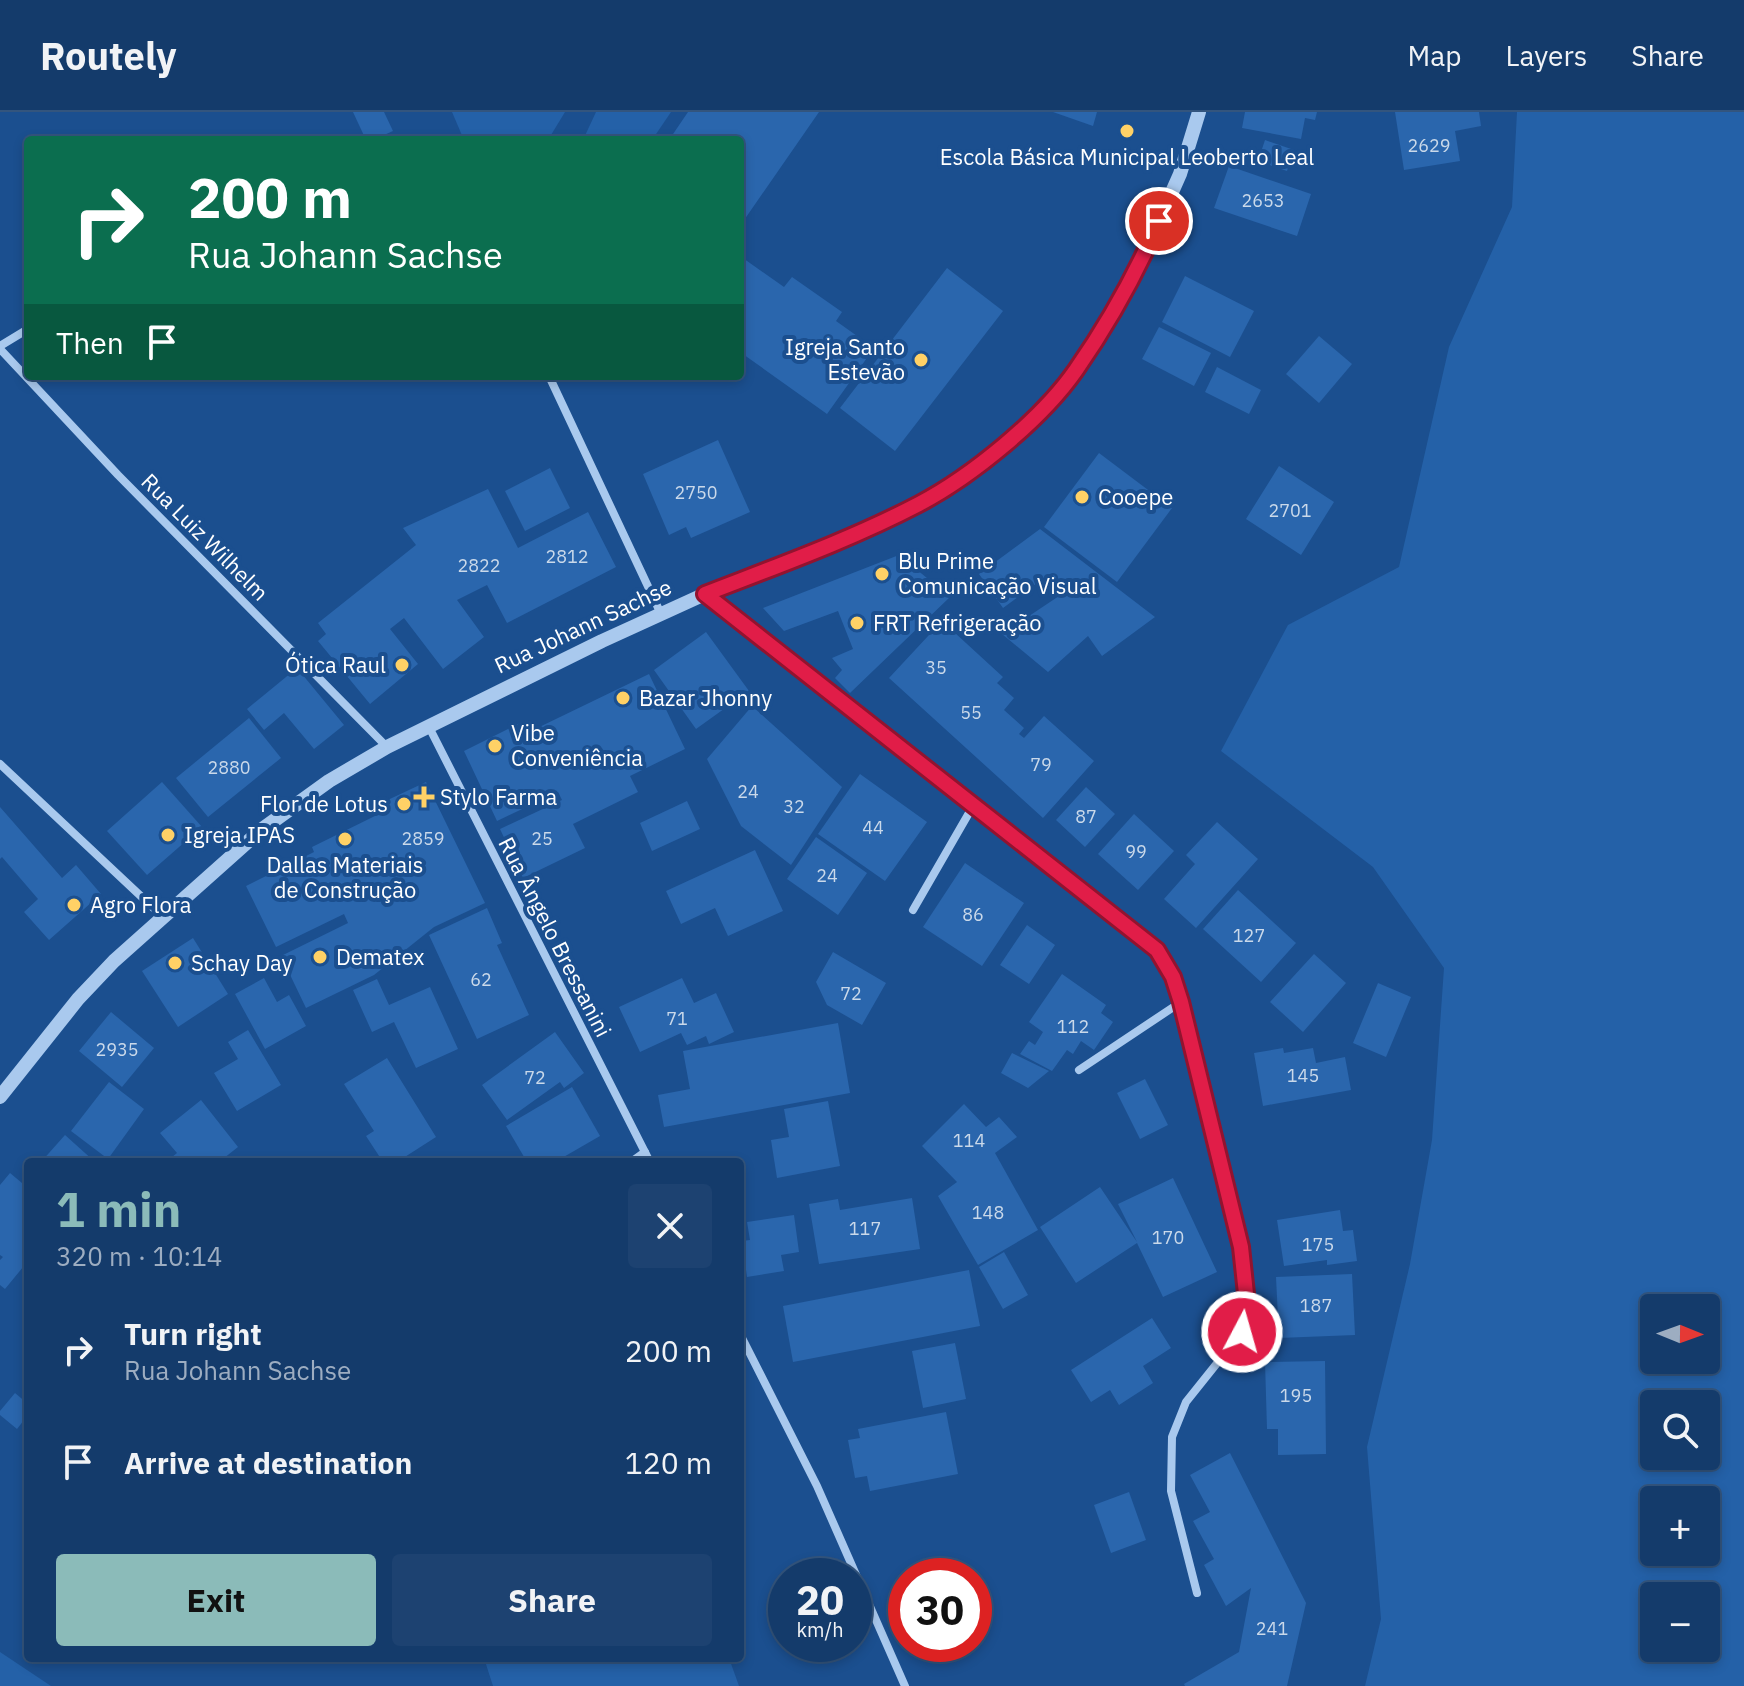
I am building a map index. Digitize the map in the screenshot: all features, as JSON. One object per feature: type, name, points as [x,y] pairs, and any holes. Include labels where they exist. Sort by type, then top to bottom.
[{"type":"street","name":"Rua Johann Sachse","points":[[0,1097],[78,999],[114,961],[271,822],[340,774],[503,688],[661,614],[804,557],[920,503],[1001,447],[1052,399],[1075,372],[1149,244],[1180,174],[1199,112]]},
{"type":"street","points":[[0,348],[24,332]]},
{"type":"street","name":"Rua Luiz Wilhelm","points":[[0,348],[24,374]]},
{"type":"street","name":"Rua Luiz Wilhelm","points":[[30,380],[118,475],[387,747]]},
{"type":"street","points":[[551,380],[661,614]]},
{"type":"street","points":[[705,594],[1157,950],[1173,977],[1241,1247],[1247,1303],[1242,1332],[1186,1402],[1172,1437],[1171,1491],[1197,1593]]},
{"type":"street","name":"Rua Ângelo Bressanini","points":[[429,727],[648,1158]]},
{"type":"street","points":[[0,764],[162,916]]},
{"type":"street","points":[[913,910],[973,806]]},
{"type":"street","points":[[1079,1070],[1181,1002]]},
{"type":"street","points":[[637,1158],[645,1152]]},
{"type":"street","points":[[744,1342],[817,1486],[905,1686]]},
{"type":"shaded area","points":[[452,112],[565,112],[550,136],[462,136]]},
{"type":"shaded area","points":[[596,112],[671,112],[655,136],[585,136]]},
{"type":"shaded area","points":[[1517,112],[1744,112],[1744,1686],[1365,1686],[1381,1619],[1367,1447],[1410,1264],[1432,1140],[1444,968],[1373,867],[1221,751],[1288,625],[1399,567],[1449,347],[1512,207]]},
{"type":"shaded area","points":[[0,1652],[51,1686],[0,1686]]},
{"type":"shaded area","points":[[485,1662],[730,1662],[739,1686],[493,1686]]},
{"type":"building","points":[[353,112],[384,112],[393,131],[382,136],[364,136]]},
{"type":"building","points":[[688,112],[819,112],[744,220],[744,136],[672,136]]},
{"type":"building","points":[[1053,112],[1097,112],[1093,126]]},
{"type":"building","points":[[1245,112],[1317,112],[1315,120],[1305,118],[1301,139],[1242,128]]},
{"type":"building","points":[[1395,112],[1479,112],[1481,126],[1455,131],[1460,161],[1404,170]]},
{"type":"building","points":[[1265,140],[1294,150],[1287,171],[1258,161]]},
{"type":"building","points":[[1229,166],[1311,194],[1297,236],[1214,208]]},
{"type":"building","points":[[744,259],[784,287],[792,277],[842,312],[836,321],[874,348],[827,414],[744,355]]},
{"type":"building","name":"Igreja Santo Estevão","points":[[947,268],[1003,311],[895,451],[840,408]]},
{"type":"building","points":[[1185,276],[1254,311],[1230,357],[1162,322]]},
{"type":"building","points":[[1159,327],[1211,353],[1194,386],[1142,359]]},
{"type":"building","points":[[1319,336],[1352,364],[1319,403],[1286,374]]},
{"type":"building","points":[[1217,367],[1261,390],[1249,414],[1205,392]]},
{"type":"building","points":[[718,440],[750,512],[691,538],[686,527],[669,535],[643,474]]},
{"type":"building","points":[[1099,453],[1172,508],[1117,582],[1044,527]]},
{"type":"building","points":[[1279,466],[1334,502],[1301,555],[1246,519]]},
{"type":"building","points":[[550,468],[570,508],[525,531],[505,491]]},
{"type":"building","points":[[488,489],[518,548],[588,512],[616,567],[507,623],[487,585],[457,600],[484,637],[443,669],[404,618],[390,629],[418,664],[370,704],[318,641],[326,634],[318,623],[416,545],[403,528]]},
{"type":"building","points":[[1040,529],[1155,617],[1102,656],[1088,636],[1048,672],[1002,634],[1059,596],[1045,577],[1003,608],[979,574]]},
{"type":"building","points":[[899,555],[950,597],[850,693],[835,678],[842,670],[832,658],[853,649],[838,611],[784,631],[763,608]]},
{"type":"building","points":[[942,621],[1003,677],[997,683],[1014,698],[1004,710],[1024,728],[1019,734],[1024,738],[1044,716],[1094,761],[1043,818],[889,678]]},
{"type":"building","points":[[706,632],[749,691],[696,729],[654,670]]},
{"type":"building","points":[[297,668],[344,725],[314,749],[284,713],[264,730],[247,709]]},
{"type":"building","points":[[649,674],[685,749],[630,776],[638,792],[573,824],[585,848],[523,878],[500,829],[562,800],[558,792],[497,821],[464,751],[524,721],[529,732]]},
{"type":"building","points":[[752,706],[842,787],[791,865],[741,826],[707,759]]},
{"type":"building","points":[[249,718],[281,758],[208,817],[176,778]]},
{"type":"building","points":[[860,774],[927,822],[885,881],[818,834]]},
{"type":"building","points":[[162,782],[202,827],[147,875],[107,831]]},
{"type":"building","points":[[426,782],[485,903],[434,927],[374,975],[306,1008],[281,956],[348,923],[344,914],[276,947],[246,886],[314,852],[312,847],[379,814],[375,806]]},
{"type":"building","points":[[1086,787],[1115,814],[1085,847],[1056,820]]},
{"type":"building","points":[[687,801],[700,829],[652,851],[640,823]]},
{"type":"building","points":[[0,807],[62,878],[76,865],[101,894],[49,940],[24,912],[38,899],[2,857],[0,859]]},
{"type":"building","points":[[1134,814],[1174,851],[1138,890],[1098,854]]},
{"type":"building","points":[[1217,822],[1258,859],[1196,928],[1164,899],[1195,864],[1186,855]]},
{"type":"building","points":[[816,837],[867,873],[838,915],[787,879]]},
{"type":"building","points":[[755,850],[783,911],[728,936],[715,908],[681,924],[666,891]]},
{"type":"building","points":[[965,863],[1024,903],[982,966],[923,927]]},
{"type":"building","points":[[1238,890],[1296,943],[1261,982],[1203,929]]},
{"type":"building","points":[[487,908],[502,943],[497,945],[529,1015],[477,1039],[429,935]]},
{"type":"building","points":[[1027,925],[1055,945],[1029,984],[1000,965]]},
{"type":"building","points":[[193,938],[228,994],[178,1027],[142,971]]},
{"type":"building","points":[[833,952],[886,983],[862,1025],[827,1005],[816,982]]},
{"type":"building","points":[[1314,954],[1346,983],[1303,1032],[1270,1002]]},
{"type":"building","points":[[1062,974],[1106,1005],[1101,1013],[1113,1022],[1094,1050],[1081,1041],[1073,1054],[1067,1050],[1052,1071],[1020,1054],[1029,1041],[1035,1045],[1043,1032],[1029,1022]]},
{"type":"building","points":[[264,978],[277,1002],[289,995],[306,1026],[265,1049],[235,994]]},
{"type":"building","points":[[682,978],[694,1003],[716,993],[734,1032],[709,1044],[706,1036],[687,1045],[681,1033],[640,1052],[619,1007]]},
{"type":"building","points":[[377,979],[389,1005],[430,987],[458,1049],[416,1068],[394,1022],[372,1032],[353,990]]},
{"type":"building","points":[[1378,983],[1411,997],[1386,1057],[1353,1043]]},
{"type":"building","points":[[111,1012],[154,1048],[122,1087],[79,1051]]},
{"type":"building","points":[[838,1023],[850,1093],[664,1127],[658,1095],[690,1089],[683,1051]]},
{"type":"building","points":[[248,1030],[281,1085],[237,1111],[214,1073],[238,1059],[228,1042]]},
{"type":"building","points":[[555,1032],[584,1073],[564,1088],[560,1082],[507,1120],[482,1085]]},
{"type":"building","points":[[1283,1048],[1284,1053],[1313,1048],[1316,1063],[1345,1057],[1351,1090],[1263,1106],[1254,1053]]},
{"type":"building","points":[[1012,1053],[1049,1071],[1028,1088],[1001,1073]]},
{"type":"building","points":[[387,1058],[436,1137],[403,1158],[380,1158],[366,1136],[374,1131],[344,1084]]},
{"type":"building","points":[[1145,1079],[1168,1125],[1140,1139],[1117,1093]]},
{"type":"building","points":[[109,1082],[144,1109],[109,1158],[71,1131]]},
{"type":"building","points":[[572,1087],[600,1136],[562,1158],[525,1158],[506,1126]]},
{"type":"building","points":[[201,1100],[238,1147],[224,1158],[171,1158],[177,1153],[160,1133]]},
{"type":"building","points":[[828,1101],[840,1166],[777,1178],[771,1140],[789,1137],[784,1109]]},
{"type":"building","points":[[964,1104],[986,1127],[999,1117],[1017,1137],[995,1153],[1038,1230],[978,1265],[938,1196],[957,1182],[922,1146]]},
{"type":"building","points":[[65,1135],[91,1158],[45,1158]]},
{"type":"building","points":[[10,1173],[24,1185],[24,1266],[5,1289],[0,1285],[0,1260],[3,1257],[0,1255],[0,1185]]},
{"type":"building","points":[[1173,1178],[1217,1272],[1163,1297],[1137,1243],[1076,1283],[1040,1227],[1100,1187],[1137,1242],[1118,1204]]},
{"type":"building","points":[[912,1198],[920,1249],[819,1264],[809,1204],[838,1199],[840,1210]]},
{"type":"building","points":[[1340,1210],[1343,1231],[1353,1230],[1357,1261],[1327,1265],[1327,1260],[1284,1266],[1277,1220]]},
{"type":"building","points":[[794,1215],[799,1252],[781,1255],[784,1271],[747,1277],[744,1241],[750,1240],[747,1222]]},
{"type":"building","points":[[1004,1252],[1028,1295],[1003,1309],[979,1267]]},
{"type":"building","points":[[969,1270],[980,1326],[793,1362],[783,1306]]},
{"type":"building","points":[[1352,1274],[1355,1335],[1279,1338],[1276,1277]]},
{"type":"building","points":[[1152,1318],[1171,1348],[1143,1366],[1153,1383],[1119,1405],[1110,1390],[1091,1402],[1071,1370]]},
{"type":"building","points":[[955,1343],[966,1399],[923,1408],[912,1351]]},
{"type":"building","points":[[1325,1361],[1326,1454],[1278,1455],[1278,1429],[1267,1429],[1265,1362]]},
{"type":"building","points":[[15,1393],[24,1401],[24,1420],[17,1429],[0,1415]]},
{"type":"building","points":[[946,1412],[958,1474],[870,1491],[867,1476],[855,1478],[848,1440],[860,1438],[858,1429]]},
{"type":"building","points":[[1230,1453],[1306,1603],[1287,1686],[1184,1684],[1239,1652],[1251,1588],[1226,1606],[1204,1565],[1214,1559],[1193,1521],[1210,1512],[1190,1475]]},
{"type":"building","points":[[1129,1492],[1146,1540],[1111,1553],[1094,1505]]},
{"type":"place","name":"Escola Básica Municipal Leoberto Leal","points":[[1127,131]]},
{"type":"place","name":"Igreja Santo Estevão","points":[[921,360]]},
{"type":"place","name":"Cooepe","points":[[1082,497]]},
{"type":"place","name":"Blu Prime Comunicação Visual","points":[[882,574]]},
{"type":"place","name":"FRT Refrigeração","points":[[857,623]]},
{"type":"place","name":"Ótica Raul","points":[[402,665]]},
{"type":"place","name":"Bazar Jhonny","points":[[623,698]]},
{"type":"place","name":"Vibe Conveniência","points":[[495,746]]},
{"type":"place","name":"Stylo Farma","points":[[424,797]]},
{"type":"place","name":"Flor de Lotus","points":[[404,804]]},
{"type":"place","name":"Igreja IPAS","points":[[168,835]]},
{"type":"place","name":"Dallas Materiais de Construção","points":[[345,839]]},
{"type":"place","name":"Agro Flora","points":[[74,905]]},
{"type":"place","name":"Dematex","points":[[320,957]]},
{"type":"place","name":"Schay Day","points":[[175,963]]},
{"type":"route","points":[[1159,221],[1134,273],[1075,372],[1052,399],[1001,447],[920,503],[804,557],[705,594],[1157,950],[1173,977],[1181,1002],[1241,1247],[1247,1303],[1242,1332]]}]
